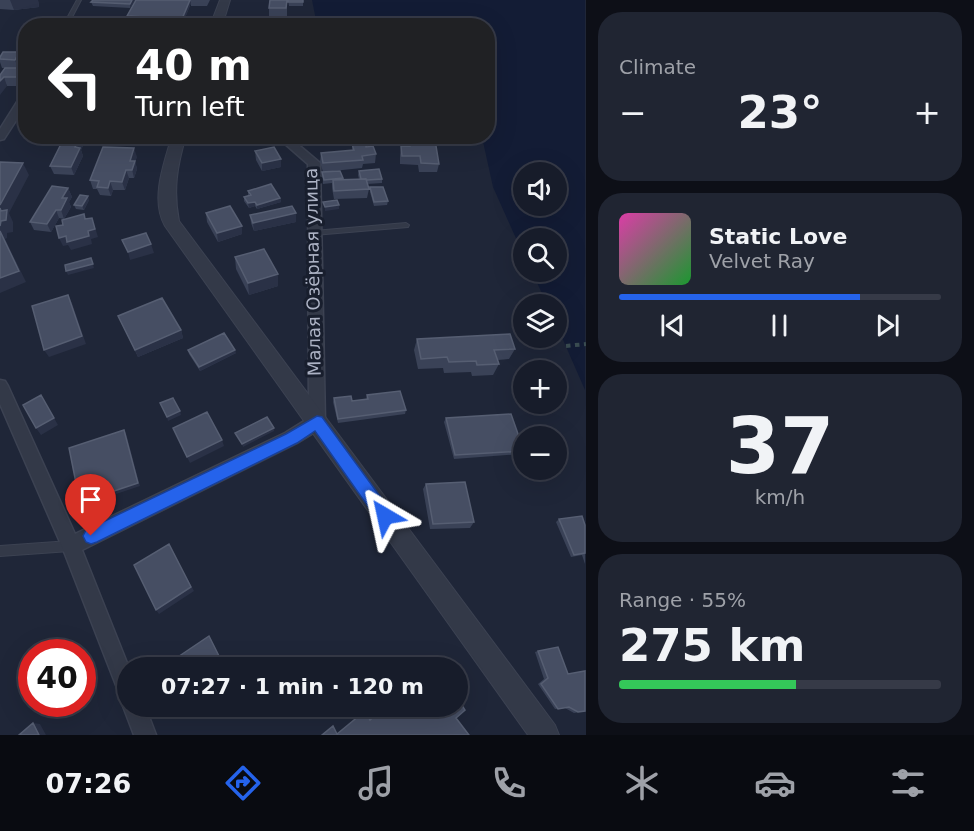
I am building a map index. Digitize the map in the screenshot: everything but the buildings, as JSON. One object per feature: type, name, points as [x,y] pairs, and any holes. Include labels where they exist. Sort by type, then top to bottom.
[{"type":"street","points":[[219,18],[225,0]]},
{"type":"street","points":[[0,137],[18,115]]},
{"type":"street","points":[[177,144],[166,179],[166,200],[171,222],[545,735]]},
{"type":"street","name":"Малая Озёрная улица","points":[[291,144],[314,163],[317,422]]},
{"type":"street","points":[[0,386],[71,546],[117,663]]},
{"type":"street","points":[[71,546],[291,438],[317,422]]},
{"type":"street","points":[[138,717],[145,735]]},
{"type":"lane","points":[[69,18],[79,0]]},
{"type":"lane","points":[[314,233],[406,225]]},
{"type":"lane","points":[[0,551],[71,546]]},
{"type":"path","points":[[567,346],[585,344]]},
{"type":"water","points":[[312,0],[585,0],[585,390],[567,348],[567,294],[542,294],[537,282],[567,282],[567,228],[513,228],[513,232],[493,187],[484,144],[495,144],[495,18],[316,18]]},
{"type":"route","points":[[91,536],[291,438],[317,422],[385,516]]}]
